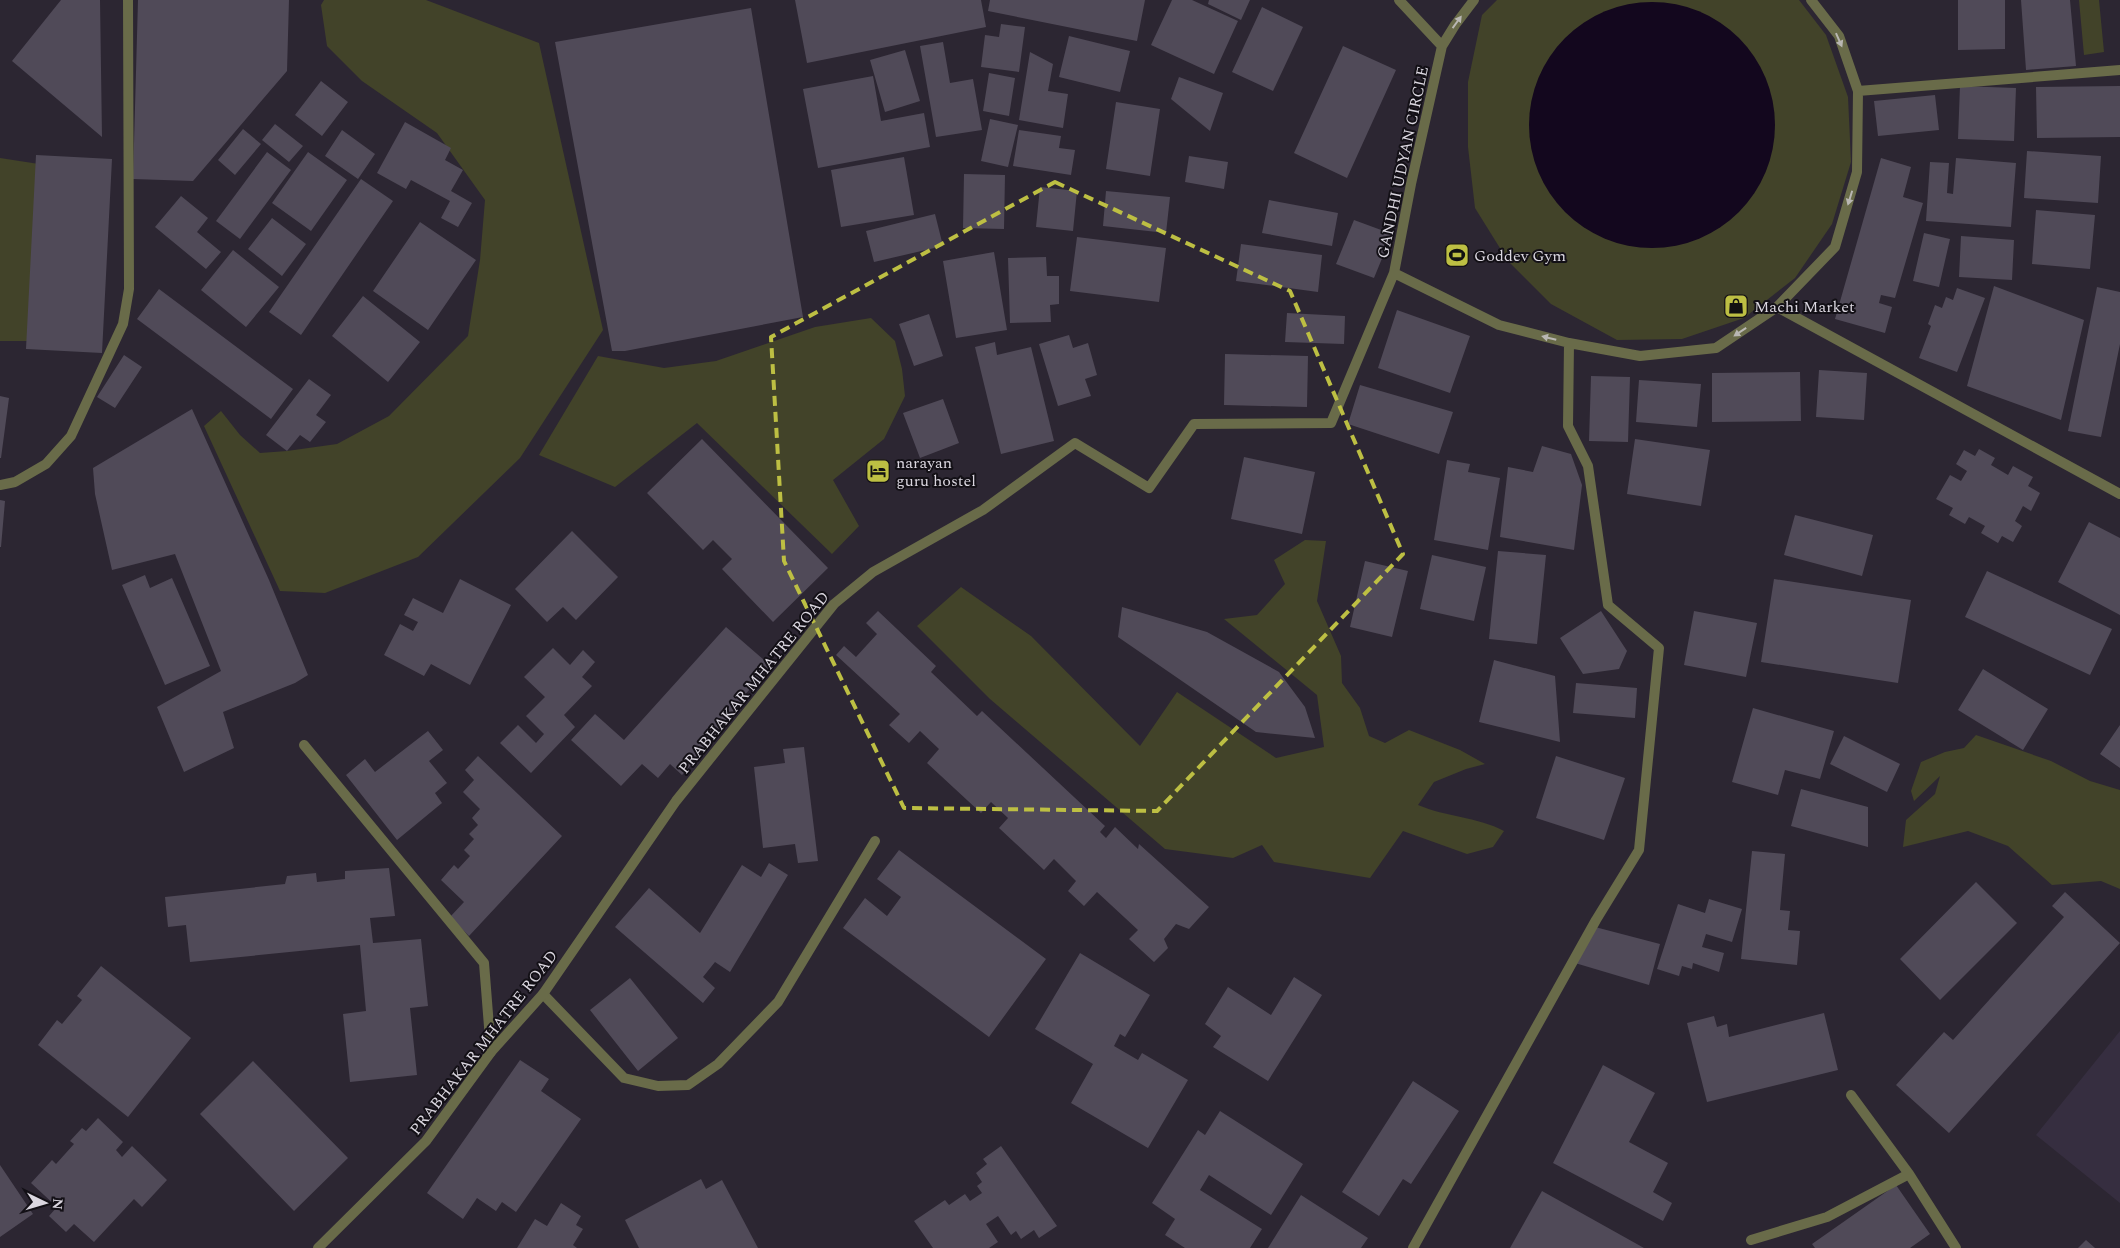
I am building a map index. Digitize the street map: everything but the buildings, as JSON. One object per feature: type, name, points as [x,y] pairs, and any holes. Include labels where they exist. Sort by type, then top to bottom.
[{"type":"street","points":[[0,484],[14,482],[46,464],[71,436],[123,324],[129,289],[128,0]]},
{"type":"street","points":[[1399,0],[1442,46]]},
{"type":"street","name":"GANDHI UDYAN CIRCLE","points":[[1474,0],[1442,46],[1411,184],[1394,273],[1499,325],[1569,344],[1640,356],[1716,348],[1777,307],[1835,247],[1857,172],[1858,92],[1839,36],[1811,0]]},
{"type":"street","points":[[1858,92],[2120,70]]},
{"type":"street","name":"PRABHAKAR MHATRE ROAD","points":[[318,1248],[426,1141],[491,1052],[543,994],[676,801],[834,604],[873,572],[983,510],[1075,444],[1149,488],[1194,424],[1330,423],[1394,273]]},
{"type":"street","points":[[1777,307],[2120,494]]},
{"type":"street","points":[[1413,1248],[1596,920],[1639,850],[1659,648],[1608,605],[1588,466],[1568,426],[1569,344]]},
{"type":"street","points":[[304,745],[484,963],[491,1052]]},
{"type":"street","points":[[543,994],[624,1078],[658,1086],[688,1084],[718,1064],[778,1002],[875,841]]},
{"type":"street","points":[[1851,1095],[1909,1174],[1956,1248]]},
{"type":"street","points":[[1751,1240],[1827,1217],[1909,1174]]},
{"type":"highlighted area","points":[[1055,182],[1290,291],[1403,554],[1157,811],[904,808],[784,561],[771,337]]},
{"type":"shaded area","points":[[1664,2],[1688,7],[1710,16],[1721,22],[1739,38],[1755,56],[1766,78],[1773,101],[1775,125],[1773,149],[1766,172],[1755,194],[1739,212],[1721,228],[1688,243],[1664,248],[1640,248],[1616,243],[1583,228],[1549,194],[1538,172],[1531,149],[1529,113],[1534,89],[1549,56],[1583,22],[1605,11],[1628,4]]},
{"type":"shaded area","points":[[2120,1031],[2120,1203],[2036,1135]]},
{"type":"green space","points":[[324,0],[426,0],[539,43],[603,330],[520,458],[418,557],[325,593],[280,591],[204,426],[221,411],[240,435],[260,453],[337,444],[389,416],[468,336],[480,260],[485,200],[437,133],[362,81],[327,46],[321,5]]},
{"type":"green space","points":[[1497,0],[1799,0],[1826,35],[1848,97],[1851,162],[1832,224],[1795,278],[1744,318],[1682,339],[1617,340],[1551,304],[1508,261],[1475,208],[1468,147],[1468,82],[1482,15]]},
{"type":"green space","points":[[2079,0],[2099,0],[2104,52],[2084,55]]},
{"type":"green space","points":[[0,158],[39,164],[29,341],[0,341]]},
{"type":"green space","points":[[871,318],[895,341],[902,369],[905,396],[884,439],[833,480],[859,526],[832,554],[697,423],[615,487],[539,455],[598,356],[664,368],[716,361],[815,327]]},
{"type":"green space","points":[[1305,540],[1326,541],[1317,601],[1341,656],[1342,683],[1360,708],[1369,736],[1385,743],[1409,730],[1460,750],[1485,764],[1466,769],[1434,782],[1418,805],[1494,826],[1504,831],[1493,847],[1467,854],[1403,831],[1370,878],[1274,862],[1262,845],[1233,858],[1165,849],[990,699],[917,626],[961,587],[1031,636],[1140,746],[1177,692],[1276,758],[1324,747],[1317,695],[1224,619],[1257,615],[1285,584],[1274,560]]},
{"type":"green space","points":[[1976,735],[2051,761],[2090,781],[2120,790],[2120,889],[2101,881],[2052,885],[2008,846],[1968,831],[1903,847],[1906,820],[1935,794],[1940,776],[1914,801],[1911,791],[1921,762],[1945,752],[1964,748]]},
{"type":"place","name":"Goddev Gym","points":[[1457,255]]},
{"type":"place","name":"Machi Market","points":[[1736,306]]},
{"type":"place","name":"narayan guru hostel","points":[[878,471]]}]
